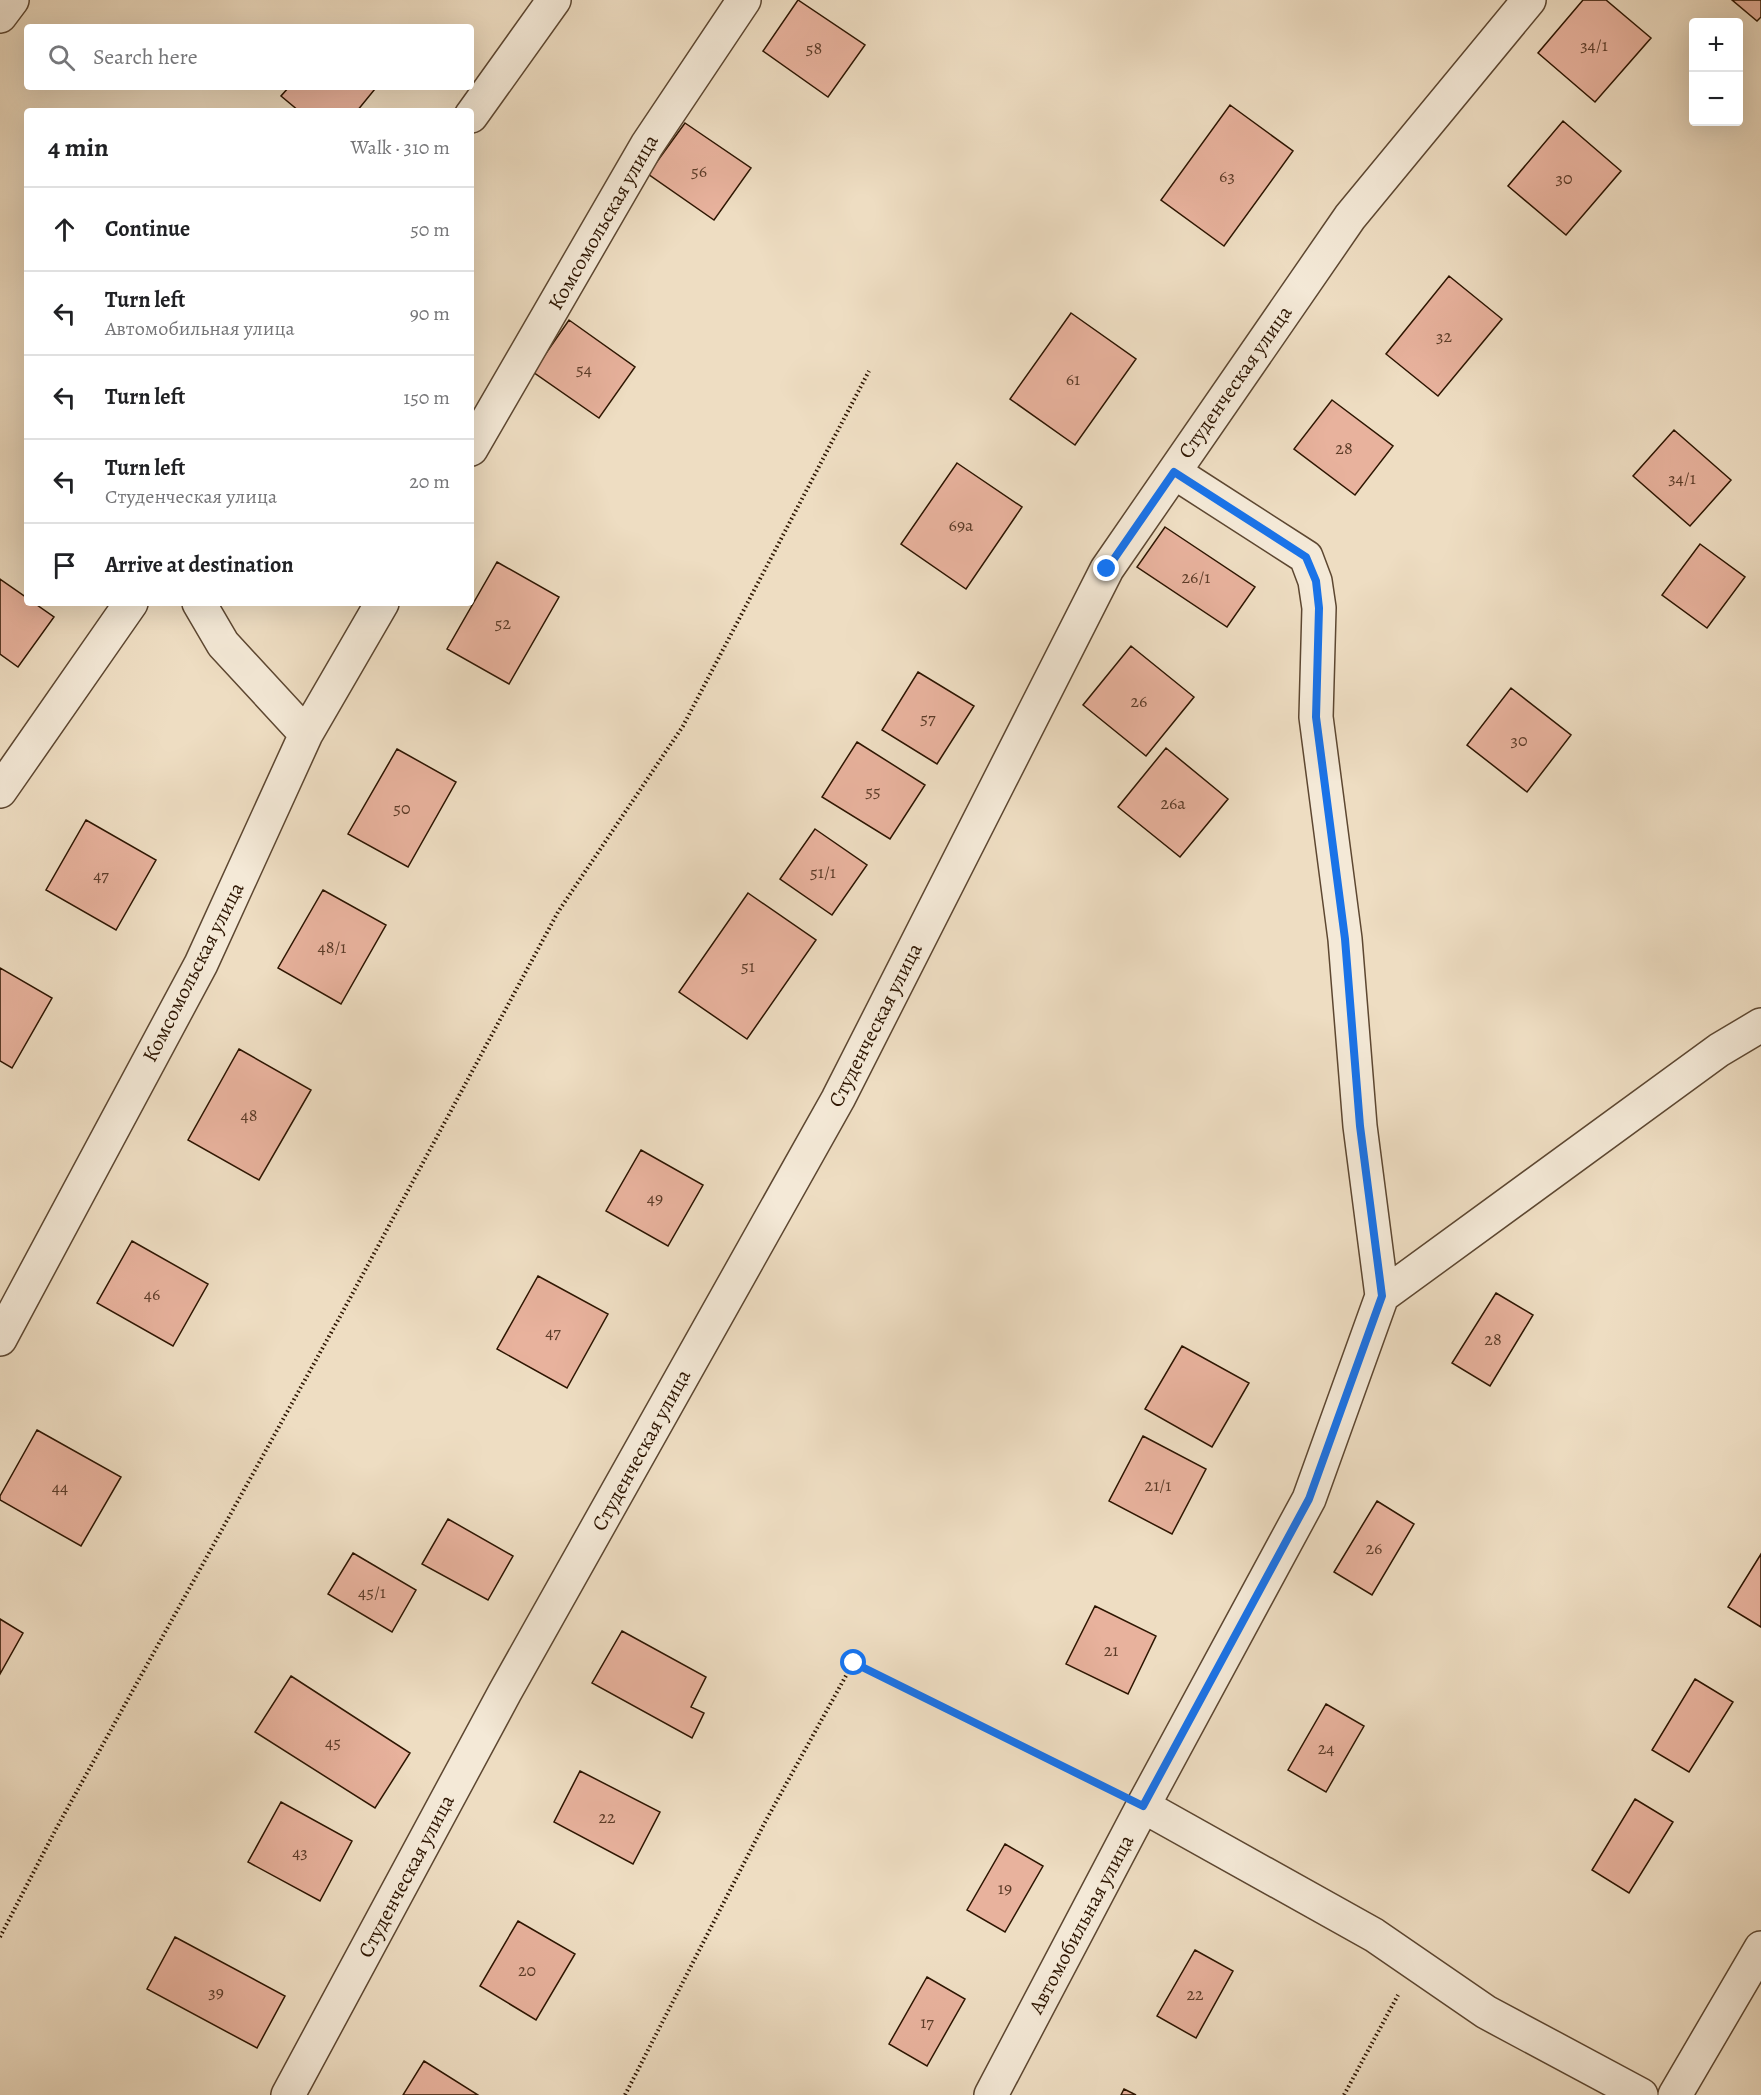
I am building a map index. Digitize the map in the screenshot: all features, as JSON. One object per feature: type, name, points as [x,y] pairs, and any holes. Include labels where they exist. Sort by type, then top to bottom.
[{"type":"street","points":[[0,16],[12,0]]},
{"type":"street","points":[[474,112],[554,0]]},
{"type":"street","name":"Комсомольская улица","points":[[474,444],[647,145],[744,0]]},
{"type":"street","name":"Студенческая улица","points":[[288,2095],[505,1692],[838,1099],[1107,569],[1350,217],[1529,0]]},
{"type":"street","points":[[1174,472],[1306,557],[1316,581],[1319,608],[1316,717],[1345,939],[1360,1126],[1382,1296],[1719,1050],[1761,1025]]},
{"type":"street","points":[[0,791],[129,606]]},
{"type":"street","points":[[202,606],[223,644],[306,734]]},
{"type":"street","name":"Комсомольская улица","points":[[0,1340],[201,964],[306,734],[380,606]]},
{"type":"street","name":"Автомобильная улица","points":[[991,2095],[1143,1806],[1309,1499],[1382,1296]]},
{"type":"street","points":[[1143,1806],[1374,1935],[1486,2012],[1641,2095]]},
{"type":"street","points":[[1676,2095],[1761,1948]]},
{"type":"path","points":[[0,1937],[57,1828],[342,1313],[558,912],[683,726],[869,371]]},
{"type":"path","points":[[625,2095],[764,1824],[854,1663],[1143,1806]]},
{"type":"path","points":[[1344,2095],[1415,1963]]},
{"type":"building","points":[[798,0],[865,45],[828,97],[763,51]]},
{"type":"building","points":[[1583,0],[1606,0],[1651,38],[1595,102],[1538,53]]},
{"type":"building","points":[[1732,0],[1761,0],[1761,17],[1757,21]]},
{"type":"building","points":[[286,90],[374,90],[359,108],[295,108],[281,96]]},
{"type":"building","points":[[1230,105],[1293,151],[1224,246],[1161,200]]},
{"type":"building","points":[[1563,121],[1621,171],[1566,235],[1508,186]]},
{"type":"building","points":[[685,123],[751,168],[714,220],[648,174]]},
{"type":"building","points":[[1449,276],[1502,319],[1438,396],[1386,354]]},
{"type":"building","points":[[1071,313],[1136,359],[1075,445],[1010,399]]},
{"type":"building","points":[[569,320],[635,367],[599,418],[533,372]]},
{"type":"building","points":[[1332,400],[1393,446],[1355,495],[1294,449]]},
{"type":"building","points":[[1674,430],[1731,480],[1690,526],[1633,476]]},
{"type":"building","points":[[957,463],[1022,507],[966,589],[901,544]]},
{"type":"building","points":[[1165,527],[1255,587],[1227,627],[1137,567]]},
{"type":"building","points":[[1700,544],[1745,577],[1707,628],[1662,595]]},
{"type":"building","points":[[497,562],[559,597],[509,684],[447,649],[472,606],[474,606],[474,602]]},
{"type":"building","points":[[0,579],[24,596],[24,606],[38,606],[54,617],[18,667],[0,654]]},
{"type":"building","points":[[1131,646],[1194,697],[1146,756],[1083,705]]},
{"type":"building","points":[[918,672],[974,706],[937,764],[882,730]]},
{"type":"building","points":[[1511,688],[1571,735],[1527,792],[1467,745]]},
{"type":"building","points":[[857,742],[925,785],[890,839],[822,797]]},
{"type":"building","points":[[1166,748],[1228,799],[1180,857],[1118,807]]},
{"type":"building","points":[[397,749],[456,782],[408,867],[348,834]]},
{"type":"building","points":[[86,820],[156,860],[116,930],[46,890]]},
{"type":"building","points":[[815,829],[867,865],[832,915],[780,879]]},
{"type":"building","points":[[323,890],[386,925],[341,1004],[278,968]]},
{"type":"building","points":[[748,893],[816,940],[747,1039],[679,992]]},
{"type":"building","points":[[0,968],[52,998],[12,1068],[0,1061]]},
{"type":"building","points":[[239,1049],[311,1090],[259,1180],[188,1140]]},
{"type":"building","points":[[641,1150],[703,1185],[668,1246],[606,1211]]},
{"type":"building","points":[[132,1241],[208,1284],[173,1346],[97,1303]]},
{"type":"building","points":[[538,1276],[608,1314],[567,1388],[497,1349]]},
{"type":"building","points":[[1496,1293],[1533,1315],[1490,1386],[1452,1363]]},
{"type":"building","points":[[1182,1346],[1249,1383],[1212,1447],[1145,1409]]},
{"type":"building","points":[[37,1430],[121,1477],[81,1546],[0,1500],[0,1496]]},
{"type":"building","points":[[1143,1436],[1206,1469],[1172,1534],[1109,1501]]},
{"type":"building","points":[[1377,1501],[1414,1524],[1372,1595],[1334,1572]]},
{"type":"building","points":[[448,1519],[513,1556],[488,1600],[422,1564]]},
{"type":"building","points":[[353,1553],[416,1590],[392,1632],[328,1594]]},
{"type":"building","points":[[1761,1554],[1761,1627],[1728,1607]]},
{"type":"building","points":[[1095,1606],[1156,1636],[1128,1694],[1066,1664]]},
{"type":"building","points":[[0,1619],[23,1633],[0,1674]]},
{"type":"building","points":[[622,1631],[706,1677],[691,1707],[704,1713],[692,1738],[592,1683]]},
{"type":"building","points":[[291,1676],[410,1753],[375,1808],[255,1732]]},
{"type":"building","points":[[1695,1679],[1733,1702],[1689,1772],[1652,1750]]},
{"type":"building","points":[[1326,1704],[1364,1726],[1326,1792],[1288,1770]]},
{"type":"building","points":[[580,1771],[660,1812],[633,1864],[554,1822]]},
{"type":"building","points":[[1635,1799],[1673,1822],[1629,1893],[1592,1870]]},
{"type":"building","points":[[281,1802],[352,1841],[320,1901],[248,1862]]},
{"type":"building","points":[[1005,1844],[1043,1866],[1005,1932],[967,1910]]},
{"type":"building","points":[[518,1921],[575,1954],[536,2020],[480,1986]]},
{"type":"building","points":[[175,1937],[285,1996],[257,2048],[147,1989]]},
{"type":"building","points":[[1195,1950],[1233,1971],[1196,2038],[1157,2016]]},
{"type":"building","points":[[927,1977],[965,1999],[927,2066],[889,2044]]},
{"type":"building","points":[[424,2061],[478,2095],[403,2095]]},
{"type":"building","points":[[1124,2089],[1136,2095],[1121,2095]]},
{"type":"route","points":[[854,1663],[1143,1806],[1309,1499],[1382,1296],[1360,1126],[1345,939],[1316,717],[1319,608],[1316,581],[1306,557],[1174,472],[1107,569]]}]
